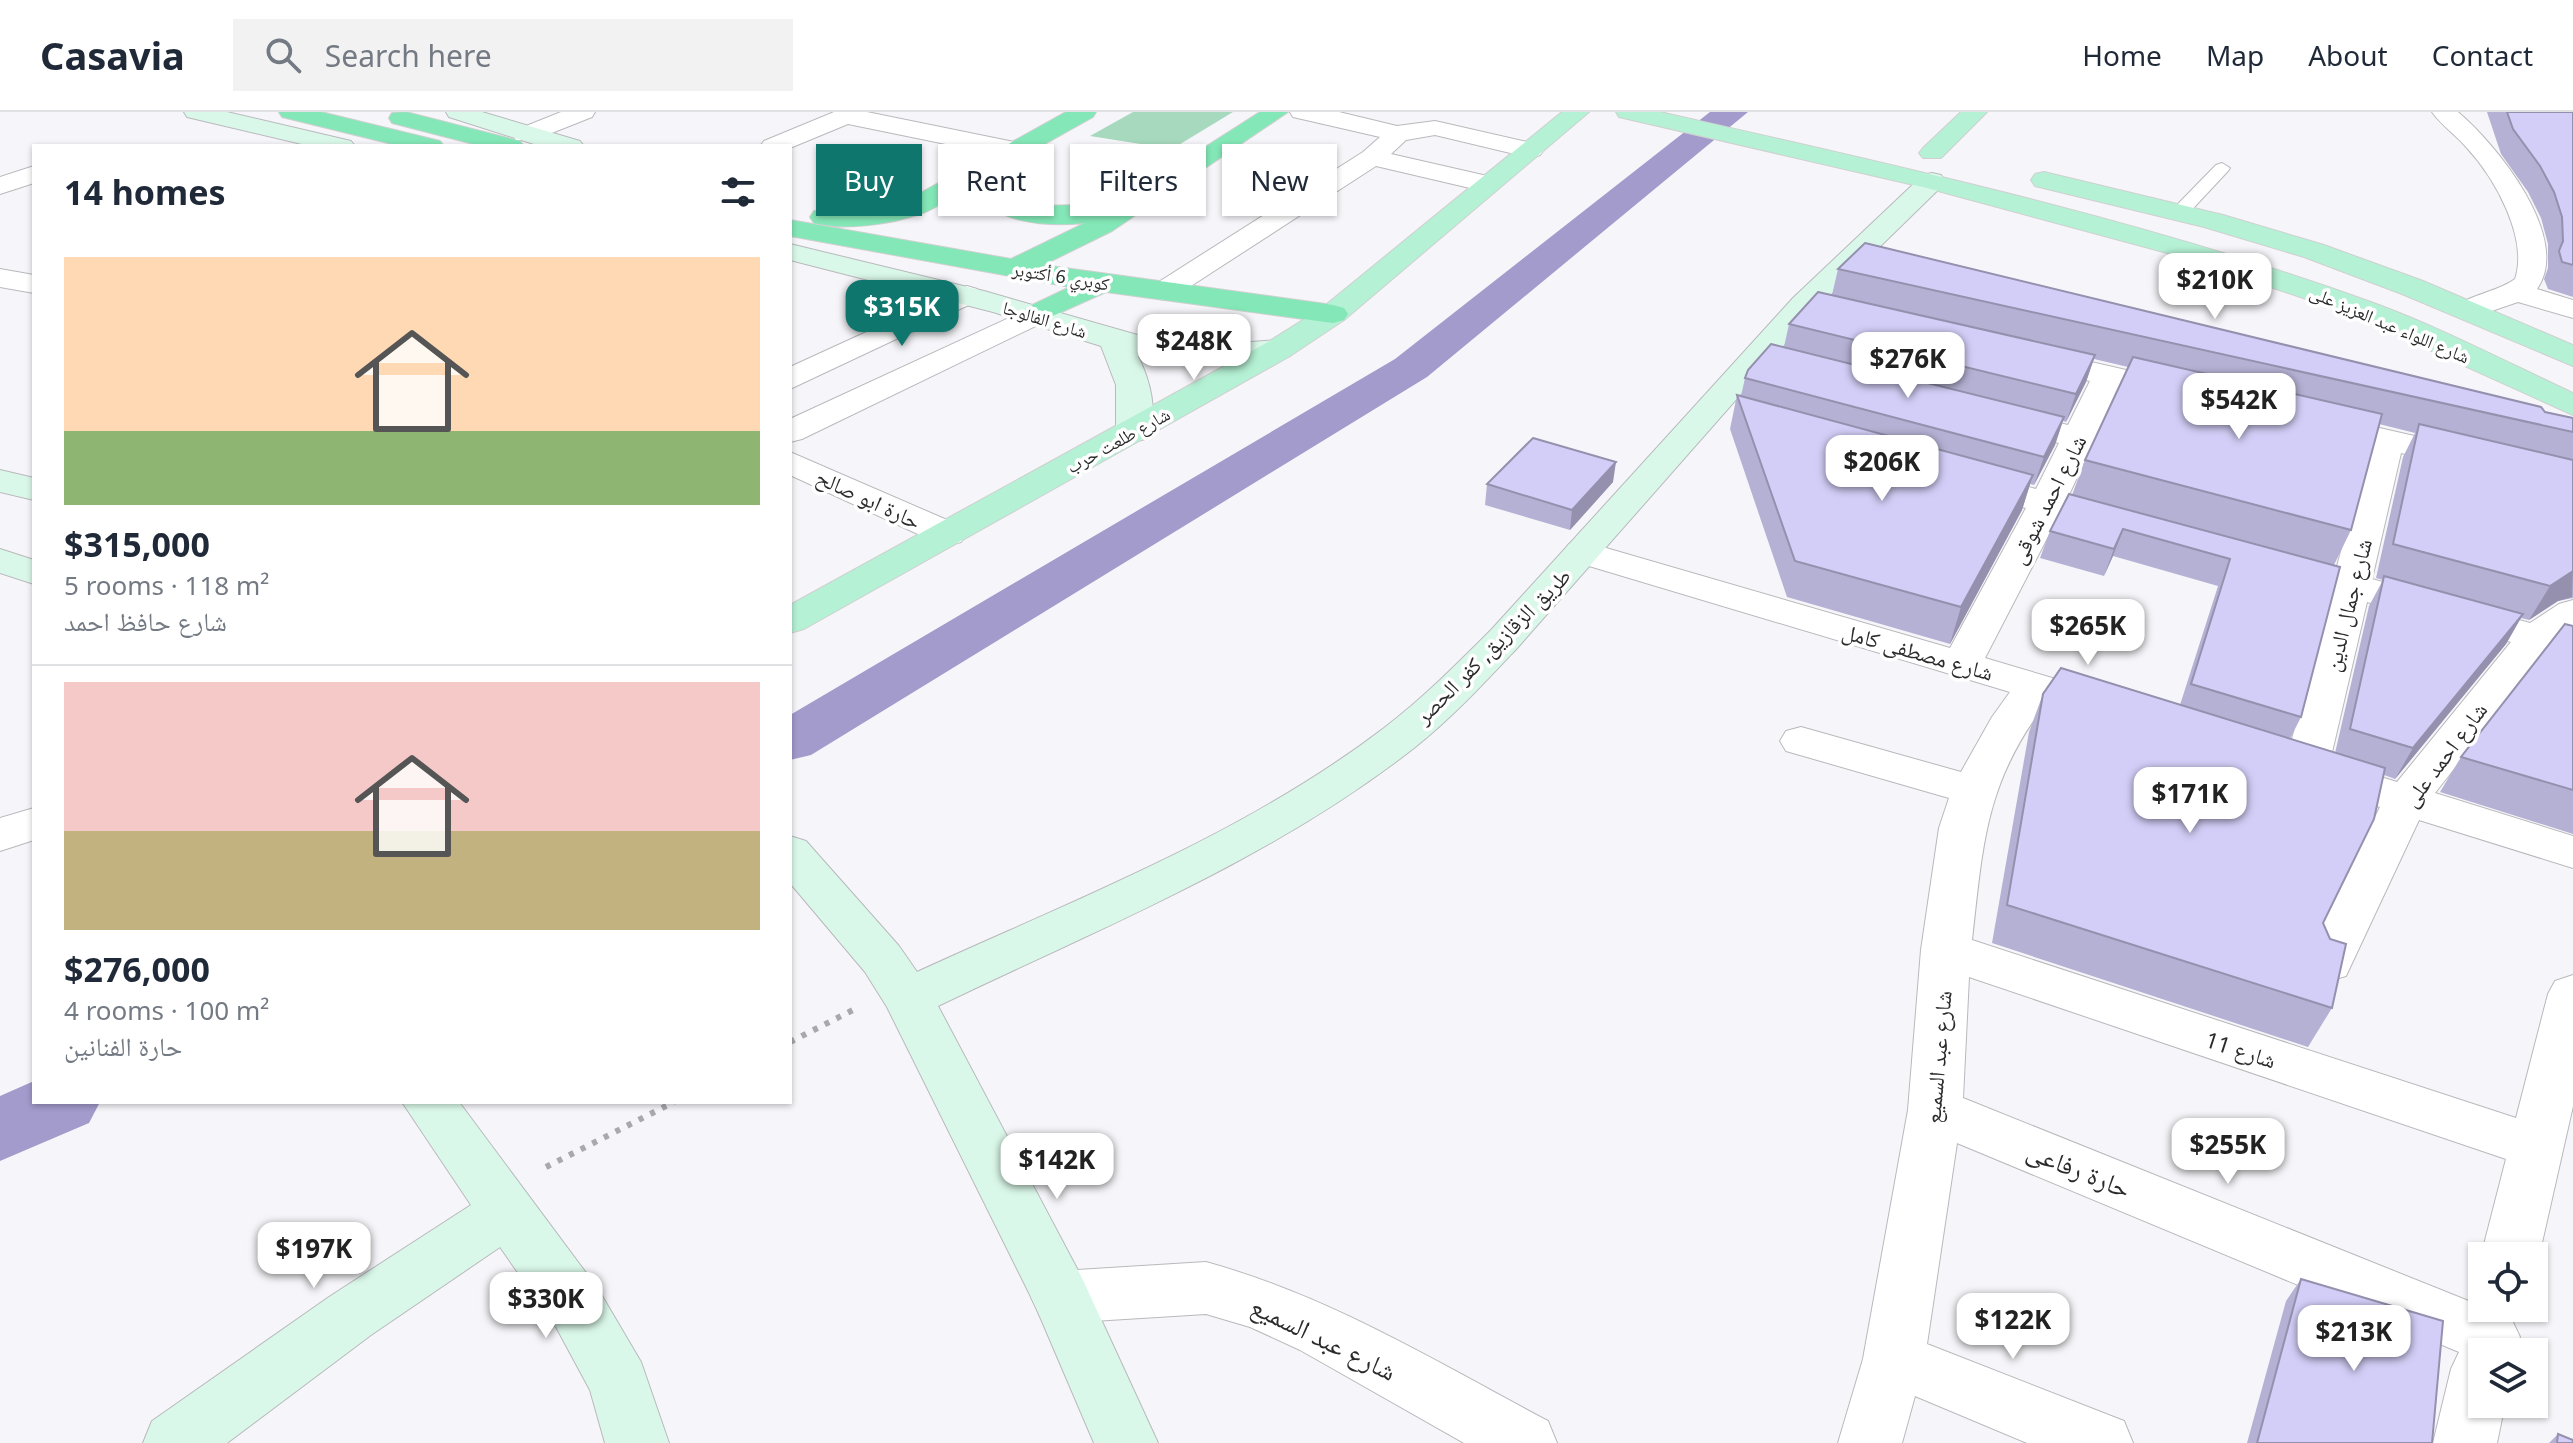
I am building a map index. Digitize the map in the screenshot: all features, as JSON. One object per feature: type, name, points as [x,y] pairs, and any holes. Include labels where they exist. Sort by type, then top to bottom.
[{"type":"highway","points":[[291,112],[423,144]]},
{"type":"highway","points":[[379,112],[518,140]]},
{"type":"highway","points":[[1025,144],[1084,112]]},
{"type":"highway","points":[[1206,158],[1276,112]]},
{"type":"highway","points":[[792,211],[846,218],[893,213],[914,207],[938,194]]},
{"type":"highway","points":[[1013,269],[1116,216]]},
{"type":"highway","name":"كوبري 6 أكتوبر","points":[[792,247],[1013,269],[1333,314]]},
{"type":"highway","points":[[1037,314],[1101,283]]},
{"type":"main road","points":[[196,112],[333,144]]},
{"type":"main road","points":[[461,112],[518,140],[553,144]]},
{"type":"main road","name":"شارع طلعت حرب","points":[[792,620],[1279,349],[1333,314],[1577,112]]},
{"type":"main road","points":[[1942,165],[1975,112]]},
{"type":"main road","name":"شارع اللواء عبد العزيز على","points":[[1632,113],[1831,158],[1942,165]]},
{"type":"main road","name":"شارع اللواء عبد العزيز على","points":[[1902,146],[1942,165],[2327,296],[2410,330],[2569,423]]},
{"type":"main road","name":"طريق الزقازيق, كفر الحصر","points":[[897,981],[1235,844],[1324,791],[1400,737],[1462,682],[1582,552],[1725,414],[1819,308],[1867,263],[1942,165]]},
{"type":"main road","name":"شارع اللواء عبد العزيز على","points":[[2025,176],[2285,242],[2377,273],[2573,357]]},
{"type":"main road","name":"شارع الفالوجا","points":[[792,247],[1037,314],[1114,341],[1184,354],[1279,349]]},
{"type":"main road","points":[[2327,296],[2377,273]]},
{"type":"main road","points":[[2410,330],[2468,310]]},
{"type":"main road","name":"شارع الفالوجا","points":[[1114,341],[1132,375],[1136,412],[1133,432]]},
{"type":"main road","points":[[0,560],[32,572]]},
{"type":"main road","points":[[792,854],[897,981],[1061,1297],[1126,1443]]},
{"type":"main road","points":[[430,1104],[577,1308],[619,1382],[637,1443]]},
{"type":"main road","points":[[175,1443],[350,1316],[492,1191]]},
{"type":"street","points":[[518,140],[583,112]]},
{"type":"street","points":[[1302,112],[1384,128],[1394,134],[1435,128],[1531,150]]},
{"type":"street","points":[[2444,112],[2485,152],[2507,182],[2523,213],[2532,270],[2522,285]]},
{"type":"street","points":[[778,144],[850,114],[987,144]]},
{"type":"street","points":[[1164,291],[1372,157],[1394,140],[1394,134]]},
{"type":"street","points":[[1372,157],[1487,184]]},
{"type":"street","points":[[0,186],[32,175]]},
{"type":"street","points":[[0,278],[32,284]]},
{"type":"street","points":[[2522,285],[2573,309]]},
{"type":"street","points":[[2468,310],[2522,285],[2573,287]]},
{"type":"street","points":[[792,378],[967,295]]},
{"type":"street","points":[[792,431],[1037,314]]},
{"type":"street","points":[[792,344],[836,358]]},
{"type":"street","points":[[2002,350],[2210,399]]},
{"type":"street","name":"شارع احمد شوقى","points":[[1962,664],[2047,503],[2109,375]]},
{"type":"street","points":[[1968,410],[2078,438]]},
{"type":"street","points":[[2284,416],[2573,483]]},
{"type":"street","name":"شارع جمال الدين","points":[[2387,441],[2351,586],[2291,764],[2406,800]]},
{"type":"street","name":"حارة ابو صالح","points":[[792,463],[948,534]]},
{"type":"street","points":[[1940,473],[2154,532]]},
{"type":"street","name":"شارع مصطفى كامل","points":[[1582,552],[2142,718]]},
{"type":"street","points":[[2245,557],[2554,645]]},
{"type":"street","name":"شارع احمد على","points":[[2328,963],[2406,800],[2554,645],[2573,612]]},
{"type":"street","name":"شارع عبد السميع","points":[[1870,1443],[1894,1359],[1935,1110],[1946,950],[1962,828],[1974,790],[2013,717],[2037,686]]},
{"type":"street","points":[[1801,741],[1974,790]]},
{"type":"street","points":[[2406,800],[2573,852]]},
{"type":"street","points":[[0,835],[32,824]]},
{"type":"street","name":"شارع 11","points":[[1946,950],[2536,1147]]},
{"type":"street","points":[[2513,1242],[2573,994]]},
{"type":"street","name":"حارة رفاعى","points":[[1935,1110],[2482,1338]]},
{"type":"street","name":"شارع عبد السميع","points":[[1061,1297],[1206,1288],[1262,1304],[1321,1331],[1525,1443]]},
{"type":"street","points":[[1894,1359],[2101,1443]]},
{"type":"street","points":[[2465,1443],[2471,1418]]},
{"type":"lane","points":[[2179,213],[2222,168]]},
{"type":"path","points":[[792,1041],[897,981]]},
{"type":"path","points":[[492,1191],[670,1104]]},
{"type":"green space","points":[[1133,112],[1233,112],[1180,144],[1140,144],[1090,136]]},
{"type":"building","points":[[2507,112],[2573,112],[2573,265],[2562,262],[2559,251],[2563,241],[2562,217],[2554,192],[2540,166],[2513,129]]},
{"type":"building","points":[[1865,243],[2541,407],[2545,412],[2573,418],[2573,432],[1838,269]]},
{"type":"building","points":[[1818,292],[2095,355],[2076,394],[1789,324]]},
{"type":"building","points":[[1771,344],[2064,417],[2044,457],[1745,378],[1748,370]]},
{"type":"building","points":[[2133,357],[2382,414],[2351,530],[2085,460]]},
{"type":"building","points":[[1737,395],[2033,475],[1961,607],[1795,561]]},
{"type":"building","points":[[2419,424],[2573,460],[2573,571],[2550,586],[2393,544]]},
{"type":"building","points":[[1533,438],[1616,462],[1572,510],[1487,484]]},
{"type":"building","points":[[2069,494],[2340,567],[2301,717],[2191,684],[2230,559],[2123,529],[2114,549],[2050,531]]},
{"type":"building","points":[[2384,576],[2523,614],[2413,748],[2350,729]]},
{"type":"building","points":[[2565,624],[2573,626],[2573,790],[2461,757]]},
{"type":"building","points":[[2061,668],[2385,768],[2374,819],[2323,923],[2330,939],[2346,944],[2332,1008],[2007,905],[2043,694]]},
{"type":"building","points":[[2301,1279],[2443,1321],[2432,1443],[2257,1443]]},
{"type":"building","points":[[2558,1434],[2573,1440],[2573,1443],[2557,1443]]},
{"type":"waterway","points":[[792,740],[1411,368],[1731,112]]},
{"type":"waterway","points":[[0,1130],[58,1104]]}]
